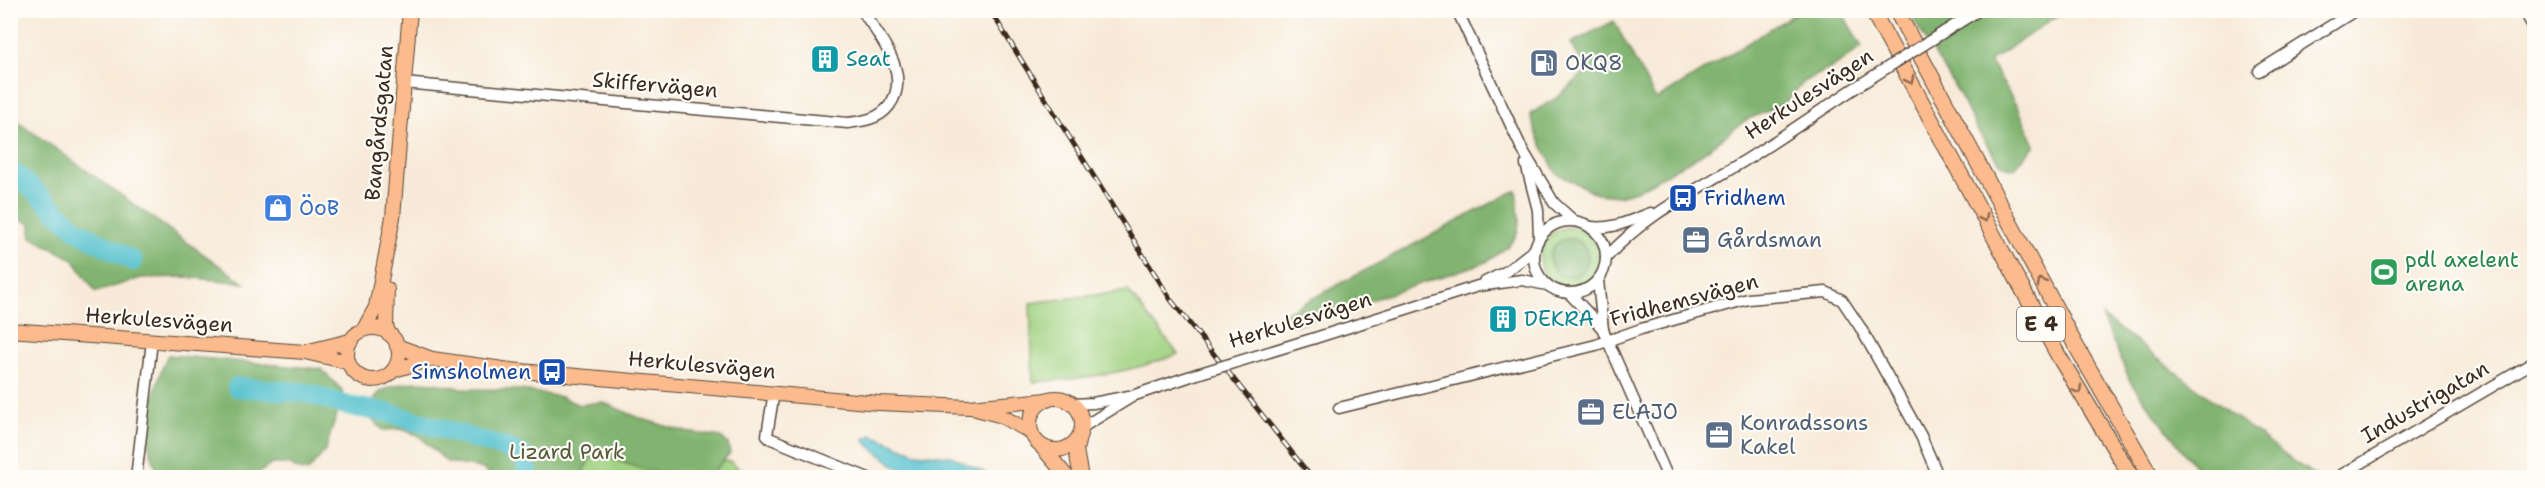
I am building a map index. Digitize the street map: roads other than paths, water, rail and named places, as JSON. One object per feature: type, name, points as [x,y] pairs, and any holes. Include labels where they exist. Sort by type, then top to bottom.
[{"type":"highway","name":"E 4","points":[[1872,10],[2058,355],[2132,477]]},
{"type":"highway","name":"E 4","points":[[1896,10],[2070,335],[2112,405],[2164,477]]},
{"type":"highway","points":[[2112,405],[2152,477]]},
{"type":"main road","name":"Bangårdsgatan","points":[[389,334],[386,307],[389,239],[411,10]]},
{"type":"main road","name":"Bangårdsgatan","points":[[364,329],[376,307],[389,239]]},
{"type":"main road","points":[[364,329],[381,330],[389,334],[397,346],[398,362],[393,370],[385,377],[367,380],[351,370],[347,349],[350,341],[364,329]]},
{"type":"main road","name":"Herkulesvägen","points":[[10,330],[304,352],[348,362]]},
{"type":"main road","name":"Herkulesvägen","points":[[304,352],[350,341]]},
{"type":"main road","name":"Herkulesvägen","points":[[397,346],[432,359],[510,370],[879,402],[969,407],[1047,400]]},
{"type":"main road","name":"Herkulesvägen","points":[[393,370],[432,359]]},
{"type":"main road","points":[[1068,477],[1031,432],[1031,416],[1034,409],[1047,400],[1060,398],[1072,404],[1081,416],[1076,450],[1081,477]]},
{"type":"main road","name":"Herkulesvägen","points":[[969,407],[999,415],[1031,432]]},
{"type":"main road","points":[[1041,445],[1058,450],[1066,448],[1080,433]]},
{"type":"street","name":"Skiffervägen","points":[[403,83],[848,123],[867,121],[885,111],[894,99],[898,88],[897,72],[890,54],[862,10]]},
{"type":"street","points":[[1457,10],[1522,149],[1554,203],[1574,221],[1590,227],[1600,237],[1606,258],[1604,270],[1598,280],[1585,290],[1569,293],[1557,291],[1547,285],[1536,269],[1534,249],[1539,238],[1554,224],[1574,221]]},
{"type":"street","name":"Herkulesvägen","points":[[1606,258],[1627,236],[1659,210],[1749,158],[1979,10]]},
{"type":"street","points":[[2259,71],[2356,10]]},
{"type":"street","points":[[2524,10],[2535,27]]},
{"type":"street","points":[[1522,149],[1539,210],[1539,238]]},
{"type":"street","name":"Herkulesvägen","points":[[1590,227],[1617,226],[1659,210]]},
{"type":"street","name":"Herkulesvägen","points":[[1072,404],[1093,403],[1135,395],[1478,286],[1508,271],[1534,249]]},
{"type":"street","name":"Herkulesvägen","points":[[1478,286],[1522,280],[1547,285]]},
{"type":"street","points":[[1598,280],[1603,330]]},
{"type":"street","name":"Fridhemsvägen","points":[[1339,408],[1608,341],[1641,329],[1748,299],[1826,292],[1842,300],[1860,327],[1921,436],[1939,477]]},
{"type":"street","points":[[1569,293],[1603,330],[1668,477]]},
{"type":"street","points":[[136,477],[152,341]]},
{"type":"street","name":"Industrigatan","points":[[2336,477],[2535,362]]},
{"type":"street","points":[[774,392],[767,435],[769,438],[868,477]]},
{"type":"street","name":"Herkulesvägen","points":[[1080,433],[1135,395]]},
{"type":"water","points":[[872,435],[916,453],[951,456],[993,477],[910,477],[868,445],[864,439]]},
{"type":"waterway","points":[[17,175],[77,230],[133,261]]},
{"type":"waterway","points":[[237,387],[307,393],[348,406],[389,413],[509,449],[524,456],[529,478]]},
{"type":"railway","points":[[990,10],[1171,300],[1312,478]]},
{"type":"place","name":"Seat","points":[[825,59]]},
{"type":"place","name":"OKQ8","points":[[1544,63]]},
{"type":"place","name":"Fridhem","points":[[1683,198]]},
{"type":"place","name":"ÖoB","points":[[278,208]]},
{"type":"place","name":"Gårdsman","points":[[1696,240]]},
{"type":"place","name":"pdl axelent arena","points":[[2384,272]]},
{"type":"place","name":"DEKRA","points":[[1503,319]]},
{"type":"place","name":"Simsholmen","points":[[552,372]]},
{"type":"place","name":"ELAJO","points":[[1591,412]]},
{"type":"place","name":"Konradssons Kakel","points":[[1719,435]]},
{"type":"park label","name":"Lizard Park","points":[[567,452]]}]
